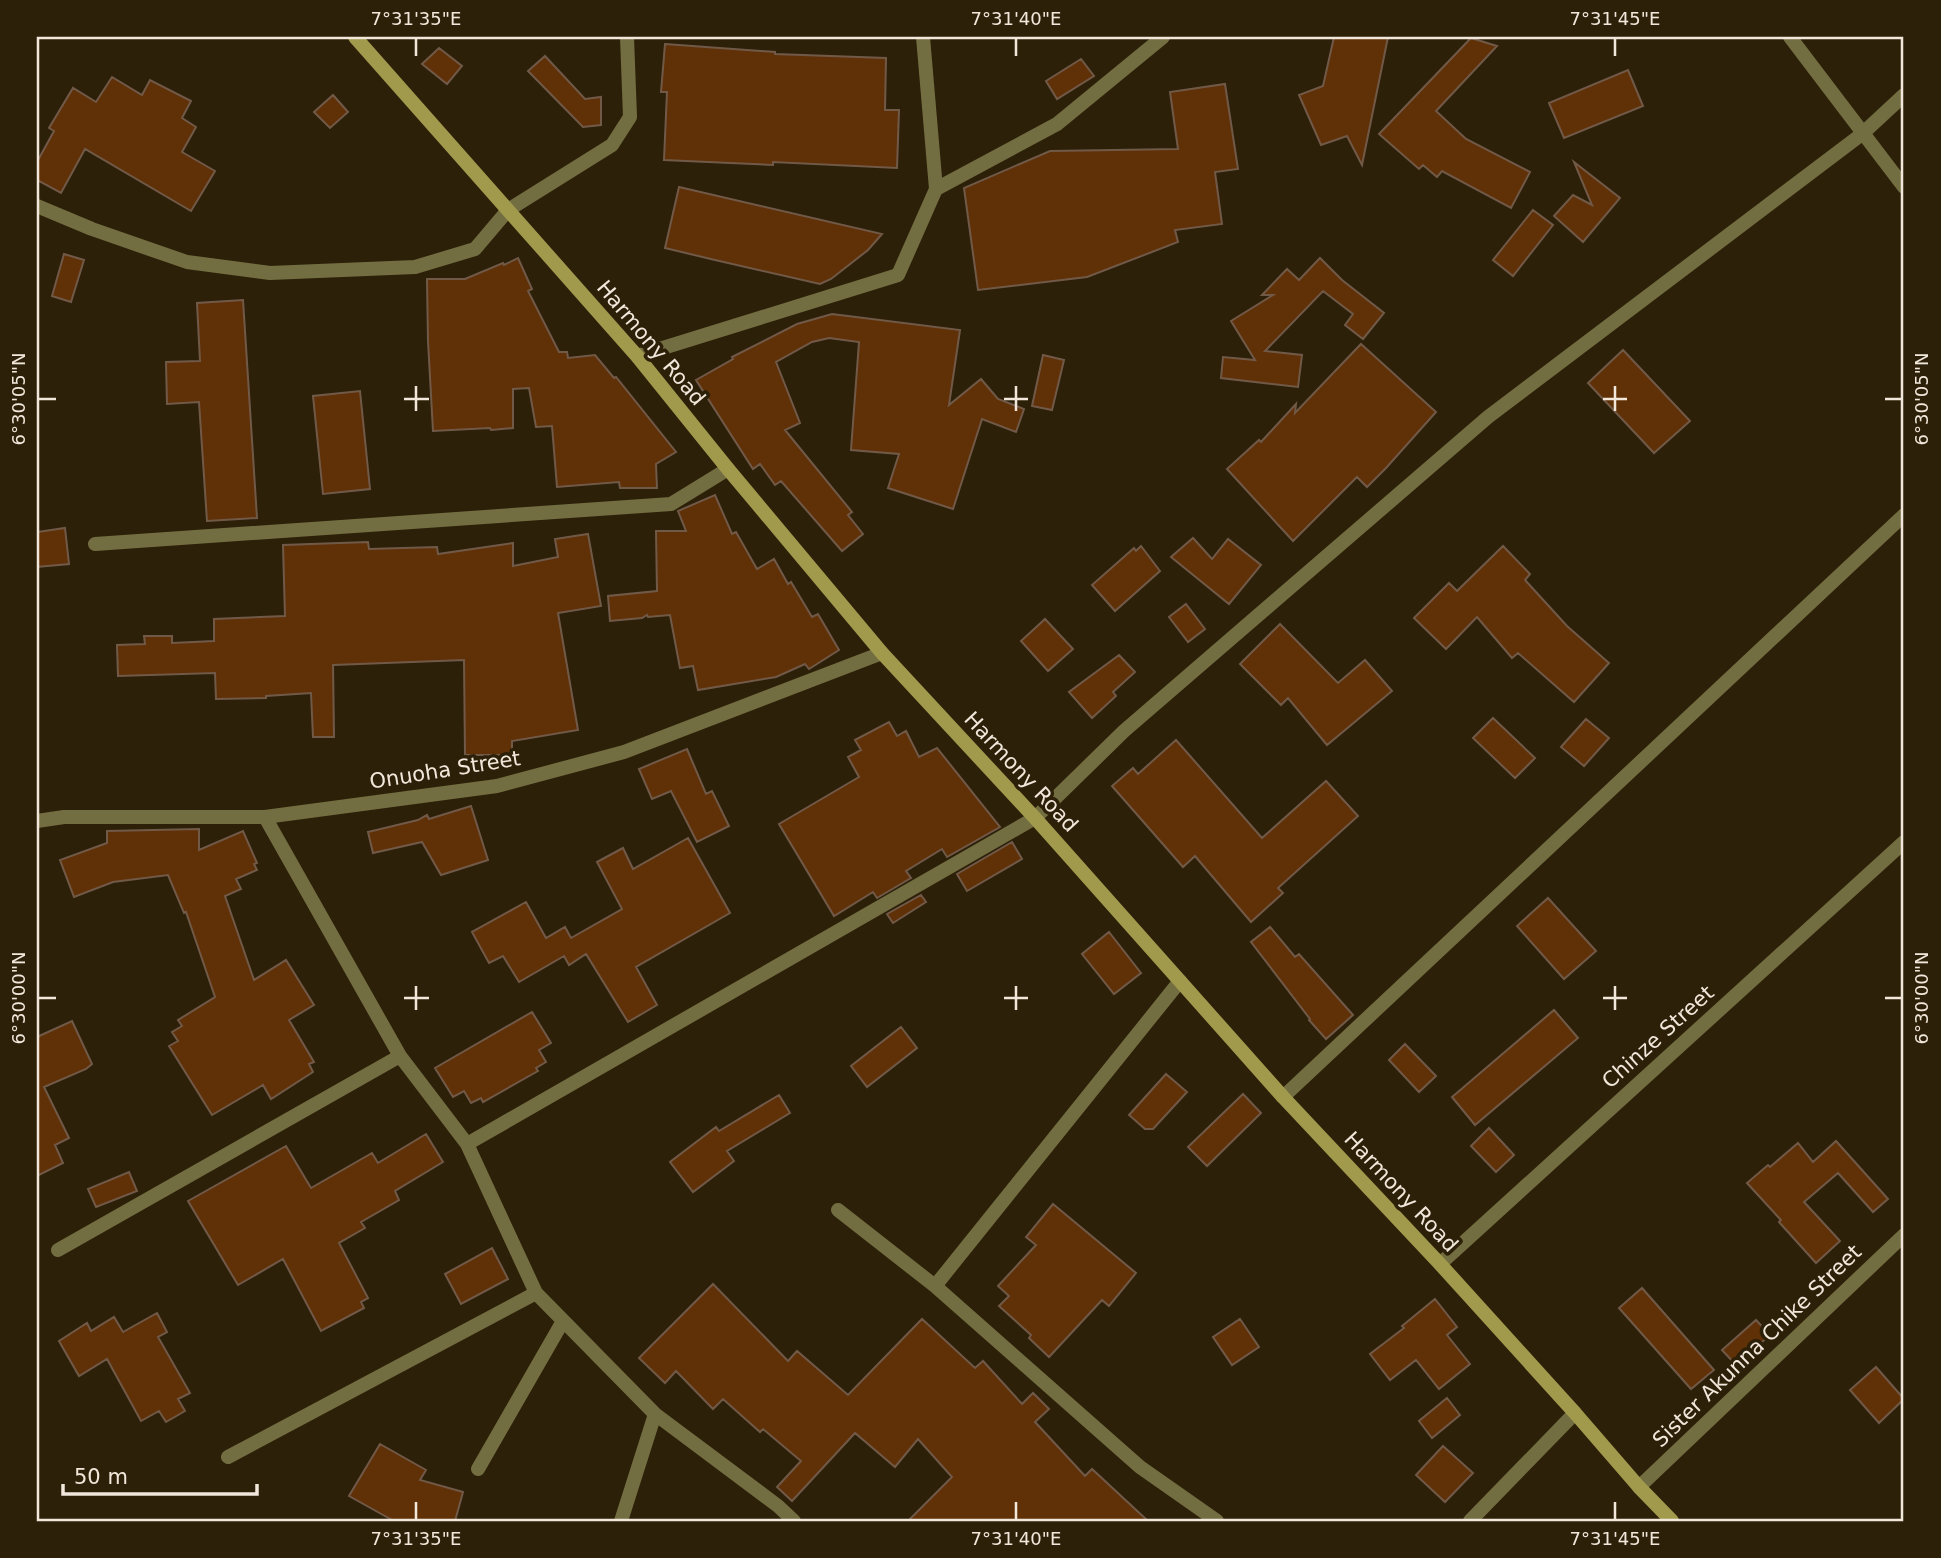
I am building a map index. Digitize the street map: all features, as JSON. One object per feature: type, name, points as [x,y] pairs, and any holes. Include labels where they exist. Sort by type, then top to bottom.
[{"type":"main road","name":"Harmony Road","points":[[357,38],[637,356],[882,653],[1035,818],[1283,1097],[1440,1264],[1672,1521]]},
{"type":"street","points":[[37,206],[92,229],[187,262],[270,273],[415,267],[475,249],[508,210],[612,145],[630,117],[627,37]]},
{"type":"street","points":[[637,356],[898,275],[936,189],[923,37]]},
{"type":"street","points":[[936,189],[1057,124],[1163,37]]},
{"type":"street","points":[[1790,37],[1904,187]]},
{"type":"street","points":[[467,1144],[1035,818],[1124,731],[1488,417],[1862,134],[1904,95]]},
{"type":"street","points":[[95,544],[671,504],[728,469]]},
{"type":"street","points":[[1283,1097],[1904,515]]},
{"type":"street","name":"Onuoha Street","points":[[37,821],[64,817],[265,817],[498,786],[624,752],[882,653]]},
{"type":"street","points":[[265,817],[400,1056],[467,1144],[536,1293],[654,1415],[778,1506],[794,1521]]},
{"type":"street","name":"Chinze Street","points":[[1440,1264],[1904,842]]},
{"type":"street","points":[[935,1286],[1180,981]]},
{"type":"street","points":[[58,1251],[400,1056]]},
{"type":"street","points":[[838,1210],[935,1286],[1140,1467],[1217,1521]]},
{"type":"street","name":"Sister Akunna Chike Street","points":[[1639,1487],[1904,1235]]},
{"type":"street","points":[[228,1457],[536,1293]]},
{"type":"street","points":[[478,1469],[563,1321]]},
{"type":"street","points":[[1470,1521],[1575,1413]]},
{"type":"street","points":[[621,1521],[654,1415]]},
{"type":"building","points":[[1334,37],[1388,37],[1362,165],[1347,136],[1321,145],[1299,95],[1323,86]]},
{"type":"building","points":[[1471,38],[1497,46],[1436,111],[1466,139],[1530,172],[1511,208],[1442,171],[1437,177],[1423,165],[1419,169],[1379,134]]},
{"type":"building","points":[[665,44],[775,54],[886,58],[885,110],[899,110],[897,168],[664,160],[667,92],[661,92]]},
{"type":"building","points":[[439,48],[462,66],[447,84],[422,64]]},
{"type":"building","points":[[545,56],[585,99],[601,97],[601,125],[583,127],[528,71]]},
{"type":"building","points":[[1081,59],[1094,76],[1057,99],[1046,81]]},
{"type":"building","points":[[1628,70],[1643,106],[1564,138],[1549,103]]},
{"type":"building","points":[[112,77],[142,95],[150,80],[191,101],[182,118],[196,127],[182,152],[215,171],[191,211],[85,149],[61,193],[37,180],[37,162],[54,131],[49,128],[73,88],[96,102]]},
{"type":"building","points":[[1225,84],[1238,169],[1215,172],[1222,224],[1175,230],[1178,242],[1087,277],[978,290],[964,188],[1050,151],[1178,149],[1170,92]]},
{"type":"building","points":[[333,95],[348,112],[330,128],[314,112]]},
{"type":"building","points":[[1574,162],[1620,198],[1583,242],[1554,216],[1573,195],[1592,205]]},
{"type":"building","points":[[679,187],[882,234],[868,250],[831,279],[820,284],[715,260],[665,248]]},
{"type":"building","points":[[1533,210],[1553,225],[1513,276],[1493,260]]},
{"type":"building","points":[[64,254],[84,260],[71,302],[52,296]]},
{"type":"building","points":[[518,258],[532,289],[528,291],[559,352],[567,352],[568,358],[595,355],[676,452],[656,464],[657,488],[620,488],[619,482],[557,487],[552,426],[536,427],[529,388],[513,389],[513,428],[433,431],[427,279],[465,279]]},
{"type":"building","points":[[1320,258],[1342,280],[1384,313],[1363,339],[1345,325],[1353,314],[1323,291],[1265,351],[1302,355],[1298,387],[1221,378],[1223,357],[1255,360],[1231,321],[1273,295],[1262,295],[1287,269],[1299,280]]},
{"type":"building","points":[[243,300],[257,518],[207,521],[199,402],[167,404],[166,362],[200,361],[197,303]]},
{"type":"building","points":[[832,314],[960,330],[949,405],[981,379],[998,399],[1024,409],[1016,432],[982,419],[953,509],[888,488],[899,454],[851,450],[859,342],[829,338],[812,342],[776,362],[800,423],[785,430],[852,512],[848,515],[863,534],[842,551],[781,481],[775,485],[760,464],[753,469],[696,380],[733,359],[732,357],[797,324]]},
{"type":"building","points":[[1361,344],[1436,412],[1367,487],[1357,477],[1293,541],[1227,469],[1259,440],[1261,442],[1296,404],[1295,413]]},
{"type":"building","points":[[1623,350],[1690,421],[1654,453],[1588,383]]},
{"type":"building","points":[[1043,355],[1064,360],[1052,410],[1032,406]]},
{"type":"building","points":[[360,391],[370,489],[323,494],[313,396]]},
{"type":"building","points":[[715,495],[732,534],[736,532],[757,569],[774,559],[812,617],[818,614],[839,650],[809,669],[805,664],[776,677],[698,690],[693,666],[680,668],[670,615],[647,615],[642,618],[610,621],[608,596],[657,591],[656,531],[686,531],[678,511]]},
{"type":"building","points":[[65,528],[69,564],[37,567],[37,532]]},
{"type":"building","points":[[588,534],[601,606],[558,613],[578,730],[512,741],[512,755],[465,755],[464,660],[333,665],[334,737],[313,737],[311,693],[266,698],[216,699],[215,673],[118,676],[117,645],[145,644],[144,636],[172,636],[172,643],[214,641],[214,619],[285,616],[283,545],[368,542],[369,549],[437,547],[438,554],[513,543],[513,566],[558,557],[555,539]]},
{"type":"building","points":[[1193,538],[1212,559],[1228,539],[1261,565],[1229,604],[1171,557]]},
{"type":"building","points":[[1141,546],[1160,571],[1115,611],[1092,585],[1134,548],[1136,551]]},
{"type":"building","points":[[1503,546],[1530,574],[1525,580],[1567,626],[1609,663],[1574,702],[1518,653],[1512,658],[1477,617],[1446,649],[1414,618],[1449,583],[1457,591]]},
{"type":"building","points":[[1186,604],[1205,629],[1188,642],[1169,617]]},
{"type":"building","points":[[1045,619],[1073,649],[1048,671],[1021,641]]},
{"type":"building","points":[[1280,624],[1338,683],[1365,660],[1392,691],[1327,745],[1288,698],[1281,705],[1240,664]]},
{"type":"building","points":[[1119,655],[1135,672],[1113,692],[1116,696],[1092,718],[1069,692]]},
{"type":"building","points":[[1493,718],[1535,758],[1515,778],[1473,738]]},
{"type":"building","points":[[1586,719],[1609,738],[1584,766],[1561,747]]},
{"type":"building","points":[[889,722],[897,736],[906,731],[919,757],[937,748],[1000,827],[947,857],[942,849],[906,871],[911,878],[877,898],[873,892],[834,916],[779,824],[859,777],[848,757],[861,750],[855,740]]},
{"type":"building","points":[[1176,740],[1262,838],[1326,781],[1358,816],[1278,888],[1283,893],[1251,922],[1195,856],[1183,867],[1112,786],[1133,768],[1138,774]]},
{"type":"building","points":[[687,749],[706,794],[712,791],[729,826],[697,842],[671,791],[652,799],[639,769]]},
{"type":"building","points":[[471,806],[488,860],[441,875],[422,842],[373,853],[368,832],[418,820],[427,815],[429,819]]},
{"type":"building","points":[[199,829],[199,850],[243,831],[257,863],[254,864],[257,870],[236,879],[241,889],[225,896],[254,980],[286,960],[314,1005],[289,1020],[314,1062],[309,1064],[313,1072],[271,1099],[263,1085],[212,1115],[169,1046],[178,1041],[172,1032],[182,1026],[178,1020],[215,997],[186,912],[184,913],[168,875],[113,882],[74,897],[60,860],[107,843],[107,831]]},
{"type":"building","points":[[688,838],[730,913],[636,967],[657,1005],[628,1022],[586,954],[569,965],[564,956],[519,982],[503,956],[489,963],[472,932],[526,902],[546,938],[565,927],[571,938],[622,909],[597,862],[623,848],[633,869]]},
{"type":"building","points":[[1012,842],[1022,859],[967,891],[957,874]]},
{"type":"building","points":[[921,895],[926,902],[893,923],[887,914]]},
{"type":"building","points":[[1548,898],[1596,951],[1564,979],[1517,926]]},
{"type":"building","points":[[1270,927],[1295,957],[1299,954],[1353,1015],[1326,1039],[1251,942]]},
{"type":"building","points":[[1109,932],[1141,973],[1114,994],[1082,954]]},
{"type":"building","points":[[1554,1010],[1578,1038],[1475,1125],[1452,1097]]},
{"type":"building","points":[[532,1012],[551,1043],[539,1050],[546,1062],[536,1068],[538,1071],[483,1102],[481,1098],[471,1103],[464,1091],[453,1097],[435,1068]]},
{"type":"building","points":[[72,1021],[92,1064],[44,1087],[69,1138],[55,1145],[63,1163],[37,1176],[37,1037]]},
{"type":"building","points":[[901,1027],[917,1048],[867,1087],[851,1066]]},
{"type":"building","points":[[1405,1044],[1436,1076],[1419,1092],[1389,1060]]},
{"type":"building","points":[[1166,1074],[1187,1092],[1153,1129],[1145,1129],[1129,1115]]},
{"type":"building","points":[[1243,1094],[1261,1113],[1207,1166],[1188,1147]]},
{"type":"building","points":[[779,1095],[790,1113],[727,1151],[734,1161],[693,1192],[670,1162],[716,1127],[719,1131]]},
{"type":"building","points":[[1489,1128],[1514,1155],[1496,1172],[1471,1146]]},
{"type":"building","points":[[426,1134],[443,1162],[395,1191],[399,1200],[361,1222],[365,1228],[339,1243],[368,1298],[361,1302],[364,1308],[321,1331],[283,1259],[238,1285],[188,1201],[286,1146],[311,1188],[372,1153],[378,1163]]},
{"type":"building","points":[[1836,1141],[1888,1199],[1873,1212],[1838,1173],[1804,1202],[1840,1241],[1816,1263],[1747,1183],[1798,1143],[1813,1162]]},
{"type":"building","points":[[129,1172],[137,1191],[96,1207],[88,1189]]},
{"type":"building","points":[[1053,1204],[1136,1273],[1109,1306],[1102,1300],[1049,1357],[1029,1338],[1031,1335],[999,1306],[1009,1296],[998,1286],[1036,1245],[1026,1237]]},
{"type":"building","points":[[492,1248],[508,1279],[461,1304],[445,1274]]},
{"type":"building","points":[[713,1284],[788,1361],[797,1351],[848,1395],[922,1319],[975,1368],[983,1361],[1022,1404],[1033,1393],[1049,1409],[1035,1422],[1085,1476],[1092,1469],[1148,1521],[908,1521],[952,1477],[918,1439],[895,1467],[855,1433],[792,1501],[777,1487],[801,1461],[763,1429],[760,1432],[723,1399],[713,1409],[676,1371],[665,1383],[639,1358]]},
{"type":"building","points":[[1642,1288],[1714,1370],[1691,1389],[1619,1308]]},
{"type":"building","points":[[1435,1299],[1457,1327],[1447,1335],[1470,1364],[1439,1389],[1416,1360],[1390,1380],[1370,1354],[1404,1328],[1402,1326]]},
{"type":"building","points":[[157,1313],[167,1332],[158,1337],[190,1393],[178,1399],[185,1411],[166,1422],[159,1411],[141,1421],[107,1359],[79,1376],[59,1341],[87,1323],[91,1331],[114,1317],[123,1332]]},
{"type":"building","points":[[1240,1319],[1259,1347],[1232,1365],[1213,1337]]},
{"type":"building","points":[[1756,1320],[1770,1335],[1736,1365],[1722,1350]]},
{"type":"building","points":[[1876,1367],[1904,1399],[1879,1423],[1850,1390]]},
{"type":"building","points":[[1447,1398],[1460,1415],[1432,1438],[1419,1421]]},
{"type":"building","points":[[380,1444],[426,1470],[420,1480],[463,1492],[455,1521],[394,1521],[349,1496]]},
{"type":"building","points":[[1443,1446],[1473,1473],[1445,1502],[1416,1475]]}]
